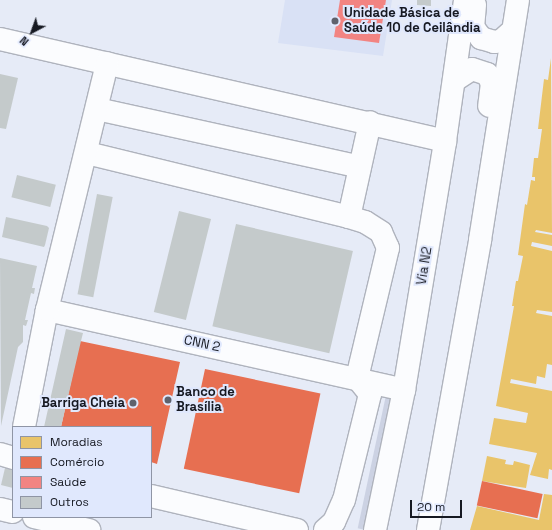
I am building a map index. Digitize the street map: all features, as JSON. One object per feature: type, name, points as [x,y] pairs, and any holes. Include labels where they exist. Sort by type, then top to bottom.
[{"type":"street","name":"Via N2","points":[[375,530],[404,390],[446,141],[465,0]]},
{"type":"street","points":[[476,0],[473,27],[480,38],[494,42],[501,40],[512,31]]},
{"type":"street","points":[[428,530],[480,240],[518,0]]},
{"type":"street","points":[[0,39],[370,122],[446,141]]},
{"type":"street","points":[[24,426],[47,310],[87,153],[107,63]]},
{"type":"street","points":[[455,80],[466,71],[478,70],[487,74],[492,83],[478,188],[480,240]]},
{"type":"street","points":[[97,109],[360,167]]},
{"type":"street","points":[[349,216],[370,122]]},
{"type":"street","points":[[87,153],[349,216],[365,222],[381,232],[388,248],[356,378],[370,394],[344,500],[334,522],[325,530]]},
{"type":"street","name":"CNN 2","points":[[47,310],[356,378],[404,390]]},
{"type":"street","points":[[0,454],[12,458]]},
{"type":"street","points":[[152,496],[297,530]]},
{"type":"street","points":[[0,509],[12,512]]},
{"type":"street","points":[[38,518],[89,530]]},
{"type":"shaded area","name":"Unidade Básica de Saúde 10 de Ceilândia","points":[[285,0],[392,0],[383,56],[278,43]]},
{"type":"shaded area","points":[[386,394],[394,396],[366,530],[358,528]]},
{"type":"building: Moradias","points":[[551,58],[552,233],[536,230],[535,232],[552,235],[552,246],[532,242],[531,246],[552,251],[552,312],[537,310],[536,313],[552,316],[552,365],[547,364],[545,378],[537,376],[536,384],[511,379],[510,383],[552,391],[552,470],[549,469],[548,479],[530,475],[537,453],[489,444],[494,418],[526,423],[528,413],[496,406],[514,306],[512,306],[516,281],[518,281],[523,256],[518,255],[525,204],[527,205],[531,180],[535,181],[535,177],[532,177],[534,158],[538,158],[542,129],[538,129],[544,79],[548,80]]},
{"type":"building: Moradias","points":[[487,456],[506,460],[505,464],[513,465],[514,461],[530,465],[526,488],[482,481]]},
{"type":"building: Moradias","points":[[544,494],[552,495],[552,530],[470,530],[477,506],[539,520]]},
{"type":"building: Comércio","points":[[80,341],[180,362],[157,464],[152,462],[152,426],[61,426]]},
{"type":"building: Comércio","points":[[205,369],[320,394],[299,493],[184,469]]},
{"type":"building: Comércio","points":[[482,481],[543,494],[537,518],[477,505]]},
{"type":"building: Saúde","points":[[340,0],[386,0],[379,43],[334,37]]},
{"type":"building: Outros","points":[[417,0],[431,0],[431,6],[417,5]]},
{"type":"building: Outros","points":[[0,74],[18,78],[6,129],[0,128]]},
{"type":"building: Outros","points":[[17,175],[56,185],[50,207],[11,197]]},
{"type":"building: Outros","points":[[97,194],[113,197],[93,297],[78,294]]},
{"type":"building: Outros","points":[[179,211],[211,219],[186,320],[154,312]]},
{"type":"building: Outros","points":[[6,217],[47,226],[49,228],[44,247],[2,237]]},
{"type":"building: Outros","points":[[236,224],[353,251],[329,353],[212,326]]},
{"type":"building: Outros","points":[[0,258],[37,266],[32,288],[35,288],[34,294],[31,293],[25,320],[28,320],[26,326],[23,325],[23,342],[18,347],[1,426]]},
{"type":"building: Outros","points":[[66,329],[83,333],[61,426],[44,426]]},
{"type":"building: Outros","points":[[5,468],[12,470],[12,488],[1,485]]},
{"type":"place","name":"Unidade Básica de Saúde 10 de Ceilândia","points":[[335,21]]},
{"type":"place","name":"Banco de Brasília","points":[[168,400]]},
{"type":"place","name":"Barriga Cheia","points":[[133,403]]}]
